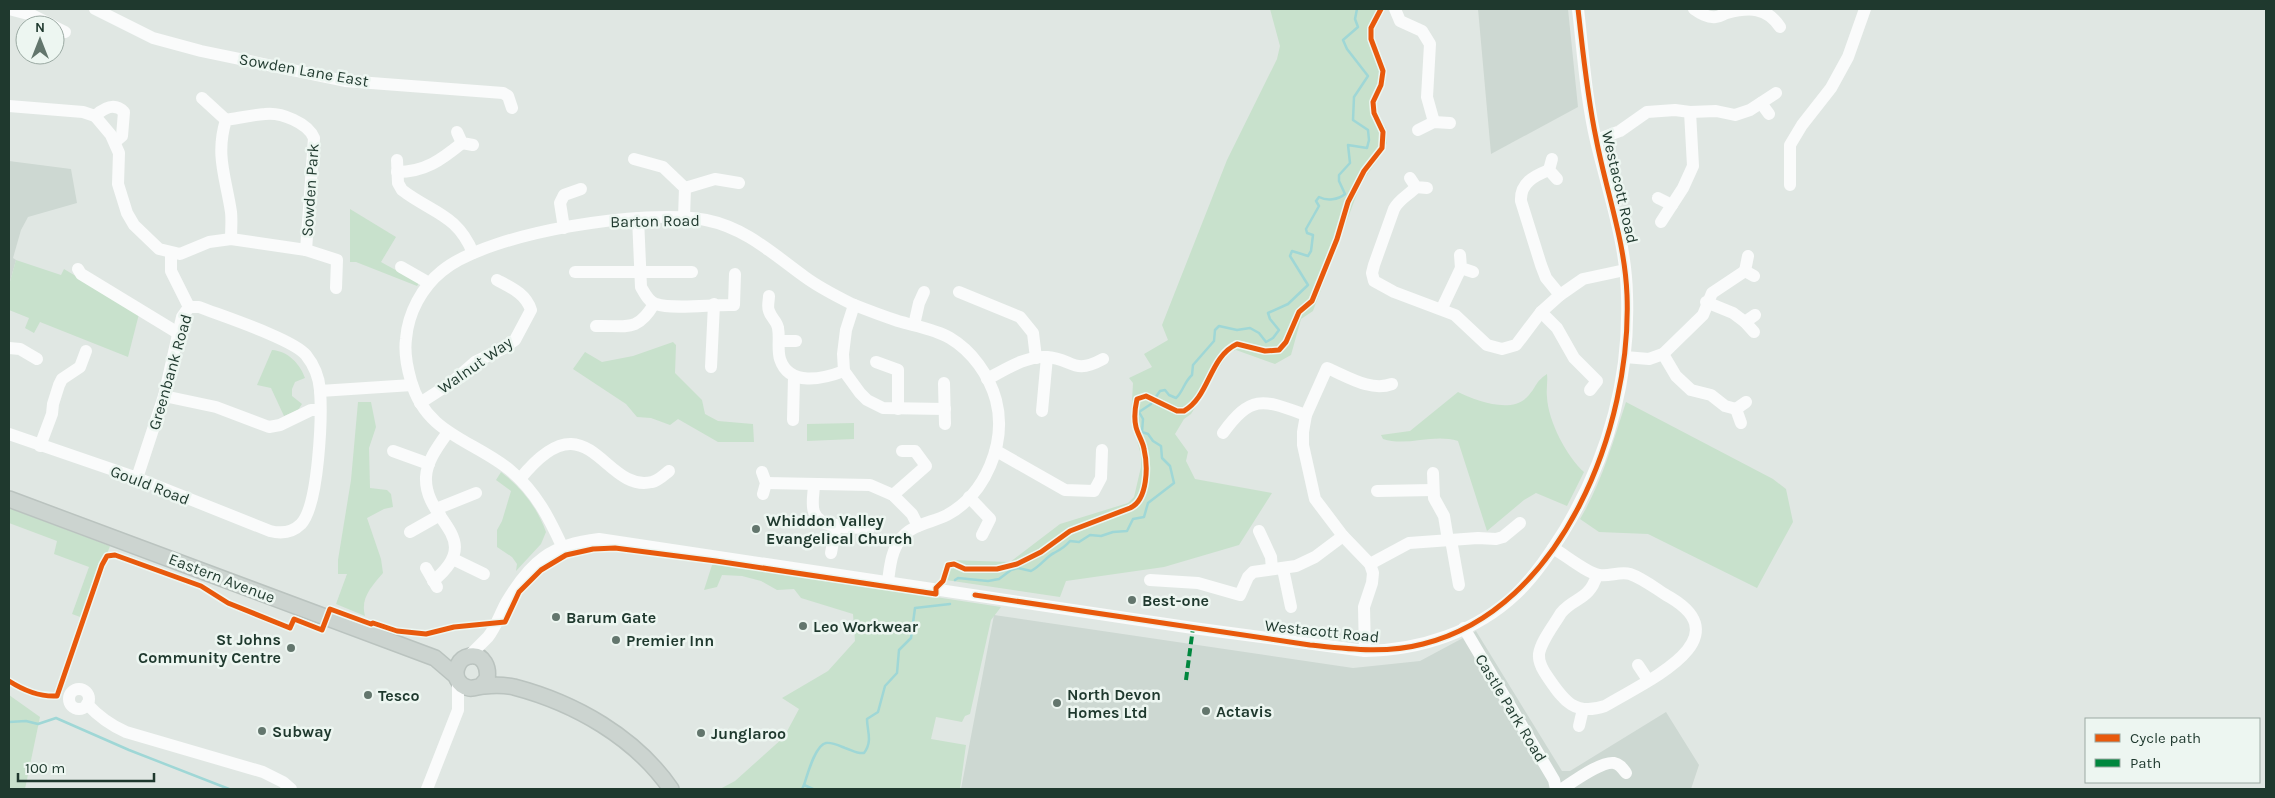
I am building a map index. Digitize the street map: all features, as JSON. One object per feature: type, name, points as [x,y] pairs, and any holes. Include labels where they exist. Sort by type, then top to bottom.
[{"type":"main road","name":"Eastern Avenue","points":[[9,499],[461,668]]},
{"type":"main road","points":[[512,687],[480,687],[470,689],[463,686],[461,668],[475,656],[512,687],[566,707],[603,726],[627,741],[648,761],[670,789]]},
{"type":"main road","points":[[480,687],[487,679],[486,666]]},
{"type":"street","points":[[10,9],[32,15]]},
{"type":"street","name":"Sowden Lane East","points":[[95,9],[153,38],[201,51],[345,81],[503,93],[508,96],[512,108]]},
{"type":"street","points":[[1396,9],[1396,15],[1400,21],[1422,31],[1430,44],[1428,97],[1434,122]]},
{"type":"street","name":"Westacott Road","points":[[488,636],[506,603],[538,560],[562,546],[579,541],[599,539],[624,541],[975,595],[1365,651],[1416,646],[1464,628],[1486,617],[1516,594],[1553,548],[1584,496],[1614,419],[1625,357],[1627,325],[1625,270],[1614,209],[1596,140],[1587,90],[1578,9]]},
{"type":"street","points":[[1694,9],[1709,17],[1717,17],[1740,10],[1763,10],[1780,27]]},
{"type":"street","points":[[1790,186],[1790,145],[1802,125],[1831,88],[1848,57],[1865,9]]},
{"type":"street","points":[[1596,140],[1620,131],[1647,112],[1675,110],[1743,114],[1776,92]]},
{"type":"street","points":[[202,98],[226,120],[221,136],[220,162],[231,212],[231,239]]},
{"type":"street","points":[[1761,102],[1770,114]]},
{"type":"street","points":[[9,106],[83,112],[95,116],[115,142],[119,153],[118,184],[127,213],[146,238],[159,249],[171,253]]},
{"type":"street","points":[[95,116],[104,108],[113,107],[124,112],[122,136],[115,142]]},
{"type":"street","points":[[1661,222],[1690,175],[1693,166],[1690,112]]},
{"type":"street","name":"Sowden Park","points":[[226,120],[267,114],[305,125],[311,130],[314,138],[314,148],[306,250]]},
{"type":"street","points":[[1418,130],[1434,122],[1450,123]]},
{"type":"street","points":[[464,140],[438,162],[422,169],[397,166],[398,183],[402,190],[454,222],[464,233],[473,253]]},
{"type":"street","points":[[634,159],[663,167],[685,188],[684,218]]},
{"type":"street","points":[[1553,170],[1536,175],[1524,185],[1520,193],[1541,266],[1546,278],[1560,295]]},
{"type":"street","points":[[685,188],[715,179],[739,182]]},
{"type":"street","points":[[1418,184],[1398,202],[1372,273],[1378,284],[1442,308],[1462,320],[1487,345],[1502,349],[1516,345],[1541,312],[1560,295],[1583,279],[1625,270]]},
{"type":"street","points":[[564,228],[560,203],[564,195],[581,189]]},
{"type":"street","points":[[1658,198],[1672,205]]},
{"type":"street","points":[[638,218],[641,287],[654,304],[669,306],[734,305],[735,274]]},
{"type":"street","name":"Barton Road","points":[[562,546],[538,498],[520,480],[494,459],[436,423],[420,403],[412,385],[408,369],[406,339],[414,309],[429,283],[455,262],[496,245],[564,228],[638,218],[704,220],[722,224],[754,238],[819,286],[854,305],[949,337],[978,364],[987,379],[996,402],[999,434],[995,452],[984,478],[969,497],[950,513],[918,526],[900,539],[892,555],[888,581]]},
{"type":"street","name":"Sowden Park","points":[[171,253],[180,254],[209,242],[231,239],[306,250],[337,260],[336,288]]},
{"type":"street","name":"Greenbank Road","points":[[137,478],[164,396],[182,318],[189,306],[171,271],[171,253]]},
{"type":"street","points":[[1625,357],[1649,359],[1663,354],[1703,316],[1706,302],[1712,293],[1750,273],[1748,256]]},
{"type":"street","points":[[1442,308],[1465,265]]},
{"type":"street","points":[[400,266],[429,283]]},
{"type":"street","points":[[78,269],[81,274],[178,333]]},
{"type":"street","points":[[575,272],[692,272]]},
{"type":"street","name":"Walnut Way","points":[[420,403],[451,383],[475,362],[504,348],[515,340],[531,310],[528,302],[518,292],[497,280]]},
{"type":"street","points":[[914,325],[924,292]]},
{"type":"street","points":[[959,292],[1020,316],[1033,333],[1041,358],[1042,411]]},
{"type":"street","points":[[769,296],[769,311],[778,325],[781,361],[794,377],[812,379],[844,371]]},
{"type":"street","points":[[1706,302],[1750,318],[1754,332]]},
{"type":"street","points":[[596,326],[635,325],[646,319],[654,304]]},
{"type":"street","points":[[712,367],[714,304]]},
{"type":"street","points":[[854,305],[843,344],[844,371],[867,400],[883,408],[945,409]]},
{"type":"street","points":[[164,396],[216,408],[268,427],[280,425],[311,410],[319,410],[320,391],[314,367],[305,354],[287,342],[199,307],[189,306]]},
{"type":"street","points":[[1541,312],[1556,328],[1574,358],[1597,381],[1590,390]]},
{"type":"street","points":[[779,342],[796,342]]},
{"type":"street","points":[[9,348],[20,349],[37,359]]},
{"type":"street","points":[[40,446],[57,414],[53,404],[59,385],[62,379],[80,367],[86,351]]},
{"type":"street","points":[[1663,354],[1676,376],[1691,390],[1711,395],[1725,406],[1741,406],[1740,423]]},
{"type":"street","points":[[987,379],[1020,362],[1041,358],[1078,367],[1092,365],[1103,359]]},
{"type":"street","points":[[876,362],[898,370],[898,409]]},
{"type":"street","points":[[1365,651],[1364,607],[1372,583],[1373,573],[1370,564],[1343,536],[1316,499],[1303,445],[1303,432],[1306,415],[1329,362],[1373,387],[1394,382]]},
{"type":"street","points":[[793,420],[792,390],[794,377]]},
{"type":"street","points":[[944,384],[945,424]]},
{"type":"street","points":[[320,391],[412,385]]},
{"type":"street","points":[[1223,438],[1233,420],[1254,403],[1272,403],[1306,415]]},
{"type":"street","name":"Gould Road","points":[[9,434],[137,478],[280,534],[291,531],[302,523],[310,507],[318,458],[319,410]]},
{"type":"street","points":[[426,568],[435,584],[449,567],[456,551],[450,530],[438,512],[427,489],[426,476],[429,464],[448,432]]},
{"type":"street","points":[[520,480],[546,452],[567,445],[585,448],[631,480],[653,482],[669,471]]},
{"type":"street","points":[[995,452],[1000,453],[1065,490],[1094,491],[1101,478],[1102,450]]},
{"type":"street","points":[[393,451],[429,464]]},
{"type":"street","points":[[893,495],[926,466],[915,451],[902,452]]},
{"type":"street","points":[[1433,473],[1434,498],[1444,516],[1459,585]]},
{"type":"street","points":[[763,483],[870,485],[893,495],[912,514],[918,526]]},
{"type":"street","points":[[814,484],[814,514],[820,521],[836,525],[869,528]]},
{"type":"street","points":[[1377,490],[1433,490]]},
{"type":"street","points":[[410,532],[438,512],[476,493]]},
{"type":"street","points":[[969,497],[990,518],[982,535]]},
{"type":"street","points":[[1370,564],[1409,543],[1496,539],[1502,537],[1520,523]]},
{"type":"street","points":[[831,553],[836,525]]},
{"type":"street","points":[[1259,531],[1278,569],[1291,607]]},
{"type":"street","points":[[1150,580],[1198,582],[1237,601],[1248,577],[1253,572],[1296,566],[1315,557],[1343,536]]},
{"type":"street","points":[[1553,548],[1597,575],[1628,573],[1682,603],[1694,619],[1695,636],[1688,653],[1680,661],[1594,710],[1582,709],[1563,699],[1540,663],[1539,654],[1561,613],[1565,608],[1583,598],[1590,591],[1597,575]]},
{"type":"street","points":[[453,560],[484,574]]},
{"type":"street","name":"Castle Park Road","points":[[1464,628],[1554,780],[1556,789]]},
{"type":"street","points":[[486,666],[488,636]]},
{"type":"street","points":[[428,789],[458,710],[461,668],[488,636]]},
{"type":"street","points":[[1638,666],[1648,680]]},
{"type":"street","points":[[458,710],[480,687]]},
{"type":"street","points":[[88,704],[98,716],[126,732],[263,772],[291,789]]},
{"type":"street","points":[[1579,726],[1582,709]]},
{"type":"street","points":[[1562,789],[1605,764],[1614,763],[1620,766],[1626,773]]},
{"type":"shaded area","points":[[1478,9],[1568,9],[1578,107],[1491,154]]},
{"type":"shaded area","points":[[9,161],[71,169],[77,203],[28,217],[21,230],[13,258],[16,260],[9,285]]},
{"type":"shaded area","points":[[994,615],[1353,668],[1420,661],[1476,631],[1562,771],[1570,771],[1666,712],[1699,765],[1691,789],[961,789]]},
{"type":"green space","points":[[1270,9],[1384,9],[1374,29],[1374,43],[1385,66],[1386,78],[1375,105],[1377,114],[1386,128],[1387,143],[1382,154],[1361,183],[1313,311],[1301,319],[1291,355],[1275,364],[1236,350],[1228,353],[1191,414],[1184,419],[1175,434],[1188,452],[1186,461],[1195,479],[1272,493],[1239,545],[1164,567],[1066,581],[1060,597],[946,580],[950,560],[1010,562],[1060,524],[1128,503],[1134,497],[1141,467],[1141,455],[1131,419],[1133,383],[1129,378],[1152,367],[1144,354],[1168,340],[1162,325],[1227,160],[1277,59],[1280,46]]},
{"type":"green space","points":[[350,209],[396,237],[381,262],[419,283],[417,286],[356,262],[350,262]]},
{"type":"green space","points":[[16,260],[61,275],[64,269],[139,314],[128,357],[40,322],[34,333],[25,328],[29,318],[9,310],[9,285]]},
{"type":"green space","points":[[673,342],[676,345],[675,373],[702,400],[705,414],[718,421],[753,424],[754,442],[718,442],[678,419],[670,425],[651,418],[637,417],[626,404],[573,369],[585,352],[602,362],[633,356]]},
{"type":"green space","points":[[272,350],[283,353],[293,359],[305,378],[295,382],[292,389],[292,396],[302,404],[298,410],[284,416],[271,388],[257,385]]},
{"type":"green space","points":[[1547,374],[1548,406],[1551,417],[1565,448],[1584,472],[1567,506],[1536,493],[1524,500],[1487,531],[1458,441],[1439,438],[1401,442],[1383,439],[1381,435],[1410,431],[1458,392],[1485,402],[1505,405],[1514,404],[1522,401],[1529,395],[1538,382]]},
{"type":"green space","points":[[358,402],[371,402],[376,427],[369,448],[370,488],[387,490],[391,494],[393,507],[384,509],[367,518],[381,559],[383,573],[368,593],[364,604],[365,616],[336,604],[347,574],[338,574],[338,560],[351,480]]},
{"type":"green space","points":[[1626,402],[1773,479],[1786,489],[1793,522],[1757,588],[1648,534],[1599,532],[1580,519],[1601,476]]},
{"type":"green space","points":[[854,423],[854,439],[807,441],[807,424]]},
{"type":"green space","points":[[501,472],[528,499],[538,514],[546,532],[541,544],[516,571],[517,564],[512,557],[497,547],[497,530],[502,521],[511,491],[496,480]]},
{"type":"green space","points":[[9,508],[110,546],[83,618],[72,614],[89,567],[54,554],[57,541],[9,523]]},
{"type":"green space","points":[[712,565],[726,565],[1001,607],[991,620],[970,714],[965,716],[962,722],[936,717],[931,739],[966,745],[960,789],[720,789],[735,781],[784,737],[799,709],[782,698],[828,671],[855,641],[853,614],[801,598],[794,589],[777,590],[761,581],[742,576],[722,575],[717,587],[704,590]]},
{"type":"green space","points":[[9,695],[40,717],[25,789],[9,789]]},
{"type":"waterway","points":[[955,580],[958,578],[988,581],[999,579],[1011,570],[1018,568],[1031,571],[1070,541],[1079,542],[1090,535],[1101,536],[1113,532],[1127,531],[1133,519],[1144,517],[1148,503],[1174,483],[1170,466],[1162,458],[1161,446],[1153,441],[1148,434],[1142,432],[1143,419],[1139,412],[1151,404],[1160,391],[1165,390],[1169,395],[1176,398],[1178,396],[1192,375],[1193,365],[1214,341],[1215,330],[1219,326],[1237,330],[1250,328],[1259,333],[1266,342],[1273,338],[1279,330],[1270,319],[1268,313],[1288,304],[1308,285],[1290,256],[1292,251],[1308,256],[1311,251],[1313,235],[1307,233],[1306,229],[1319,206],[1316,201],[1319,197],[1332,199],[1339,198],[1345,194],[1339,181],[1339,175],[1350,163],[1348,145],[1367,148],[1369,140],[1368,130],[1353,120],[1354,97],[1368,76],[1347,49],[1343,40],[1358,27],[1355,19],[1357,9]]},
{"type":"waterway","points":[[804,785],[812,761],[822,745],[831,743],[864,753],[869,740],[867,719],[878,712],[885,686],[897,673],[899,650],[911,638],[915,608],[950,604]]},
{"type":"waterway","points":[[9,722],[26,721],[38,724],[56,718],[129,750],[229,789]]},
{"type":"waterway","points":[[802,789],[804,785],[813,789]]},
{"type":"marked path","points":[[1186,680],[1193,628]]},
{"type":"cycle path","points":[[9,681],[32,692],[57,696],[102,565],[107,556],[115,555],[201,586],[228,603],[290,628],[294,619],[322,630],[330,609],[397,631],[426,634],[454,627],[505,622],[519,592],[541,570],[566,555],[593,549],[615,548],[716,561],[936,594],[936,588],[943,581],[948,565],[954,564],[965,569],[997,569],[1017,564],[1041,552],[1070,531],[1136,504],[1143,490],[1146,473],[1143,446],[1135,424],[1137,399],[1146,396],[1177,411],[1184,411],[1199,396],[1215,367],[1228,350],[1237,344],[1265,351],[1279,350],[1286,342],[1299,312],[1312,301],[1337,239],[1348,202],[1364,171],[1382,148],[1383,132],[1374,113],[1373,102],[1381,85],[1383,71],[1371,39],[1371,28],[1381,9]]},
{"type":"cycle path","points":[[975,595],[1310,645],[1381,650],[1423,644],[1472,624],[1515,593],[1550,553],[1579,506],[1602,454],[1617,400],[1625,346],[1626,275],[1593,122],[1585,74],[1578,9]]},
{"type":"place","name":"Whiddon Valley Evangelical Church","points":[[756,529]]},
{"type":"place","name":"Best-one","points":[[1132,600]]},
{"type":"place","name":"Barum Gate","points":[[556,617]]},
{"type":"place","name":"Leo Workwear","points":[[803,626]]},
{"type":"place","name":"Premier Inn","points":[[616,640]]},
{"type":"place","name":"St Johns Community Centre","points":[[291,648]]},
{"type":"place","name":"Tesco","points":[[368,695]]},
{"type":"place","name":"North Devon Homes Ltd","points":[[1057,703]]},
{"type":"place","name":"Actavis","points":[[1206,711]]},
{"type":"place","name":"Subway","points":[[262,731]]},
{"type":"place","name":"Junglaroo","points":[[701,733]]}]
